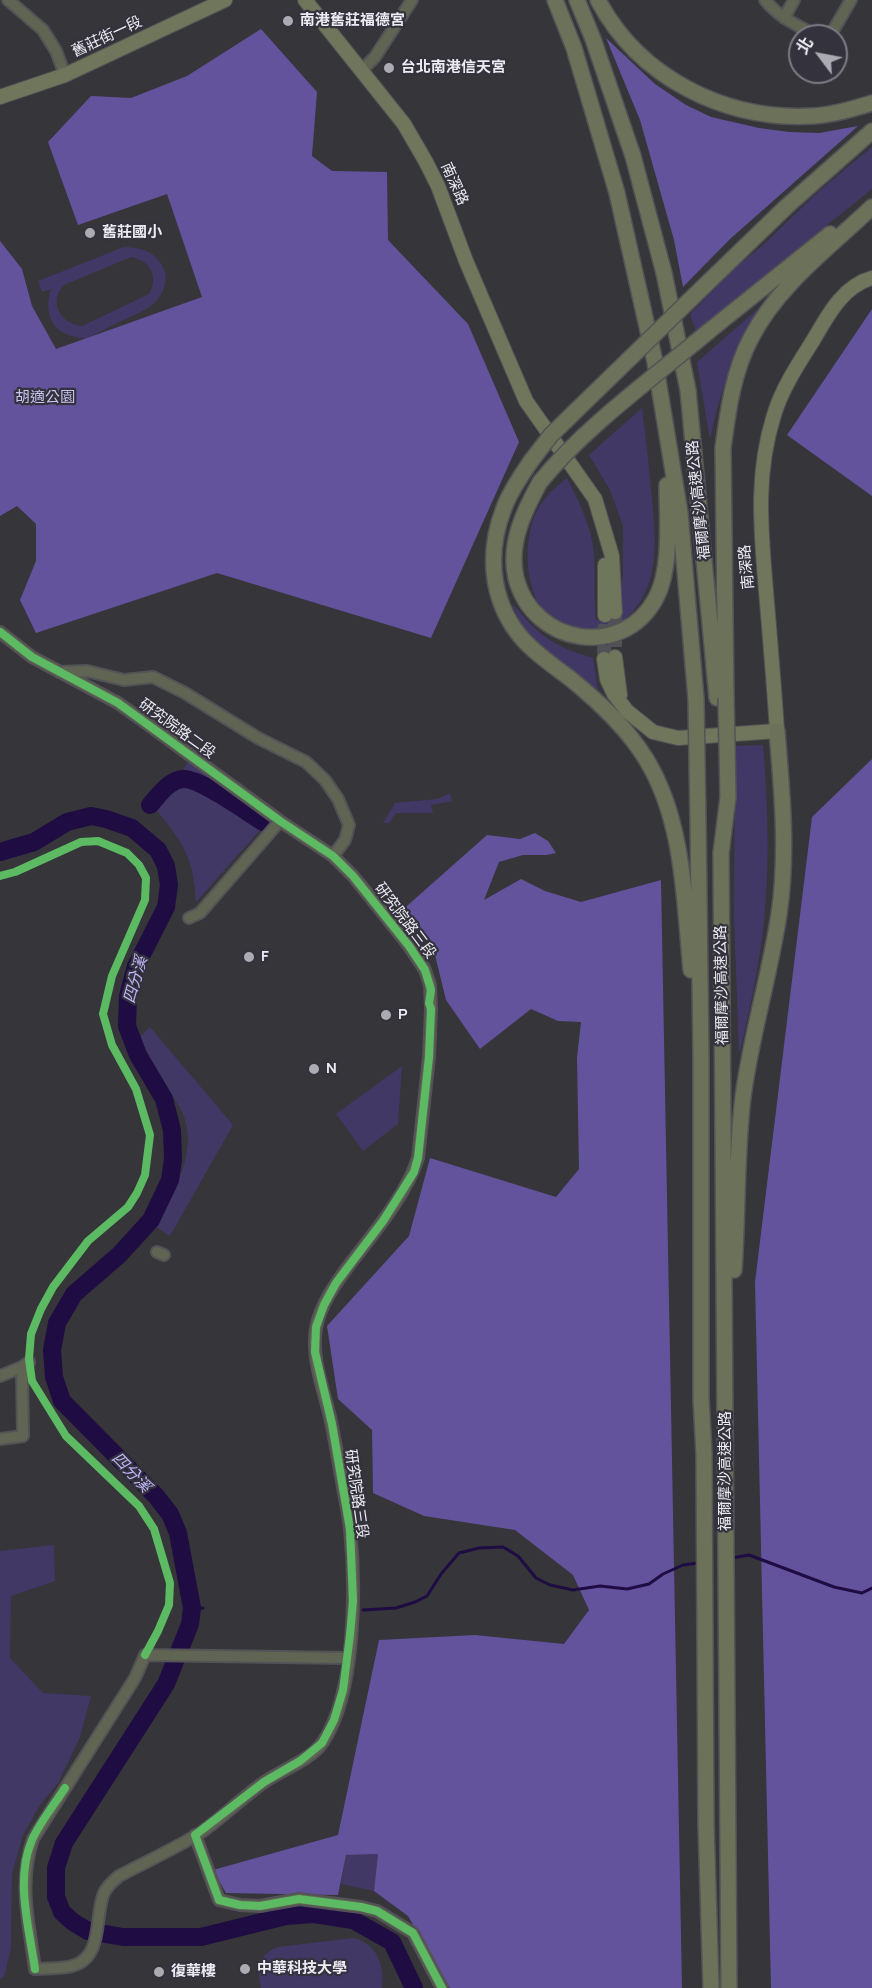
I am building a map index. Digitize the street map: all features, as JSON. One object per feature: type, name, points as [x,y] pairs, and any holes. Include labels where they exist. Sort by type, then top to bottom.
[{"type":"highway","name":"福爾摩沙高速公路","points":[[555,0],[574,48],[617,193],[656,362],[680,513],[696,699],[701,1057],[700,1398],[704,1454],[706,1823],[711,1988]]},
{"type":"highway","name":"福爾摩沙高速公路","points":[[577,0],[593,39],[633,156],[664,273],[688,390],[722,698],[728,797],[721,853],[729,1988]]},
{"type":"highway","points":[[598,0],[619,33],[647,62],[693,93],[739,110],[784,116],[815,116],[850,110],[872,103]]},
{"type":"highway","points":[[701,1057],[680,870],[674,826],[667,801],[645,758],[617,721],[521,637],[507,618],[494,577],[493,550],[504,507],[531,461],[551,435],[786,207],[872,131]]},
{"type":"highway","points":[[667,440],[668,529],[664,577],[647,612],[635,622],[604,637],[583,638],[550,627],[535,613],[522,595],[516,577],[515,543],[524,514],[540,482],[556,462],[591,430],[709,331],[872,201]]},
{"type":"highway","points":[[722,698],[723,448],[736,374],[751,337],[771,307],[798,276],[872,207]]},
{"type":"highway","points":[[726,1381],[735,1249],[737,1156],[743,1095],[774,951],[780,910],[783,835],[777,731]]},
{"type":"main road","name":"舊莊街一段","points":[[0,97],[65,75],[225,0]]},
{"type":"main road","name":"南深路","points":[[305,0],[404,124],[426,162],[447,208],[466,261],[519,385],[545,429],[595,498],[612,556],[610,613]]},
{"type":"main road","name":"南深路","points":[[777,731],[760,525],[762,463],[774,414],[790,379],[830,313],[846,292],[872,278]]},
{"type":"main road","points":[[609,658],[607,678],[614,694],[640,724],[653,732],[678,738],[777,731]]},
{"type":"street","points":[[362,70],[375,57],[412,0]]},
{"type":"street","points":[[765,0],[772,9],[795,24]]},
{"type":"street","points":[[784,18],[794,0]]},
{"type":"street","points":[[837,24],[851,0]]},
{"type":"street","points":[[14,2],[43,30],[56,51],[65,75]]},
{"type":"street","name":"研究院路二段","points":[[0,632],[32,657],[58,672],[117,703],[280,821],[333,856],[345,840],[348,825],[338,799],[326,780],[306,762],[258,738],[185,693],[153,677],[124,680],[87,671],[58,672]]},
{"type":"street","points":[[189,918],[200,913],[280,821]]},
{"type":"street","name":"研究院路三段","points":[[333,856],[353,876],[409,946],[425,970],[431,990],[428,1067],[419,1150],[414,1172],[383,1221],[336,1283],[324,1305],[316,1327],[315,1352],[332,1424],[350,1529],[353,1600],[348,1658],[343,1690],[322,1743],[300,1761],[264,1782],[195,1835],[111,1882],[101,1901],[95,1943],[87,1957],[74,1966],[35,1969],[24,1884],[26,1860],[33,1839],[135,1678],[145,1655],[348,1658]]},
{"type":"street","points":[[0,1376],[26,1365],[24,1436],[0,1439]]},
{"type":"street","points":[[195,1835],[219,1900],[240,1905],[260,1906],[299,1899],[351,1905],[377,1911],[413,1933],[442,1988]]},
{"type":"shaded area","points":[[872,147],[872,189],[696,331],[690,314],[734,269],[763,245],[819,191]]},
{"type":"shaded area","points":[[124,247],[139,249],[153,255],[162,265],[166,278],[163,292],[153,304],[139,313],[84,338],[64,333],[58,329],[49,311],[51,289],[42,292],[38,281]],"holes":[[[131,257],[148,266],[153,276],[149,294],[82,326],[62,316],[57,298],[64,285]]]},
{"type":"shaded area","points":[[759,308],[742,339],[729,372],[710,440],[697,362]]},
{"type":"shaded area","points":[[642,408],[655,535],[654,562],[649,583],[631,614],[612,627],[587,632],[558,623],[544,612],[532,587],[528,541],[535,515],[548,495],[567,478],[591,534],[594,554],[596,620],[618,616],[623,574],[623,526],[610,490],[589,455]]},
{"type":"shaded area","points":[[512,603],[530,624],[547,638],[566,649],[593,658],[598,692],[560,664],[536,642],[518,617]]},
{"type":"shaded area","points":[[763,745],[767,800],[765,910],[756,976],[739,1055],[734,916],[735,746]]},
{"type":"shaded area","points":[[190,759],[270,819],[196,902],[193,874],[186,852],[157,811]]},
{"type":"shaded area","points":[[450,793],[452,801],[431,805],[433,813],[396,813],[389,823],[383,823],[395,803],[437,799]]},
{"type":"shaded area","points":[[150,1027],[233,1125],[170,1236],[156,1227],[177,1184],[188,1140],[181,1110],[139,1038]]},
{"type":"shaded area","points":[[402,1066],[398,1124],[363,1151],[336,1114]]},
{"type":"shaded area","points":[[54,1545],[55,1581],[11,1596],[10,1658],[43,1693],[91,1696],[80,1737],[58,1783],[40,1805],[23,1835],[12,1874],[11,1948],[4,1977],[0,1979],[0,1551]]},
{"type":"shaded area","points":[[378,1854],[374,1891],[341,1884],[346,1855]]},
{"type":"shaded area","points":[[353,1938],[374,1950],[382,1972],[382,1988],[261,1988],[260,1963],[271,1950],[278,1947]]},
{"type":"green space","name":"胡適公園","points":[[261,29],[317,92],[312,156],[332,171],[387,172],[388,240],[468,324],[519,442],[431,638],[217,573],[36,633],[20,600],[36,561],[36,524],[17,506],[0,516],[0,241],[22,269],[32,306],[56,349],[202,297],[167,194],[78,225],[48,142],[91,96],[131,98],[187,76]]},
{"type":"green space","points":[[606,38],[655,84],[686,105],[711,117],[789,132],[819,133],[858,126],[730,239],[683,287],[674,240],[640,120]]},
{"type":"green space","points":[[872,309],[872,496],[787,435]]},
{"type":"green space","points":[[872,759],[872,1988],[771,1988],[755,1282],[812,817]]},
{"type":"green space","points":[[535,833],[548,841],[556,853],[523,855],[499,862],[484,900],[521,879],[545,891],[581,902],[661,880],[682,1988],[450,1988],[408,1916],[374,1891],[378,1854],[346,1855],[338,1895],[226,1893],[213,1870],[338,1835],[379,1640],[475,1635],[564,1644],[589,1610],[573,1575],[515,1530],[424,1516],[373,1493],[372,1430],[338,1399],[327,1326],[409,1236],[430,1158],[556,1197],[579,1169],[577,1058],[581,1022],[558,1021],[531,1009],[480,1049],[446,1000],[434,951],[419,928],[399,913],[487,835],[520,839]]},
{"type":"waterway","points":[[150,805],[173,782],[183,779],[191,780],[212,790],[263,822]]},
{"type":"waterway","name":"四分溪","points":[[0,852],[34,842],[67,822],[91,816],[132,828],[158,850],[166,866],[169,885],[166,907],[136,966],[128,996],[127,1026],[138,1055],[164,1099],[172,1130],[173,1159],[170,1180],[151,1220],[119,1255],[74,1294],[57,1323],[52,1350],[54,1377],[62,1401],[156,1496],[170,1514],[178,1533],[192,1608],[190,1624],[166,1684],[64,1843],[56,1868],[56,1897],[62,1912],[88,1931],[123,1937],[201,1937],[286,1916],[314,1914],[353,1920],[392,1942],[414,1988]]},
{"type":"waterway","points":[[363,1610],[396,1608],[427,1596],[441,1574],[459,1553],[479,1548],[503,1547],[518,1556],[536,1578],[550,1585],[573,1590],[600,1586],[627,1589],[649,1584],[663,1574],[683,1565],[698,1563]]},
{"type":"waterway","points":[[732,1558],[749,1555],[834,1587],[862,1593],[872,1588]]},
{"type":"waterway","points":[[192,1608],[203,1608]]},
{"type":"tunnel","points":[[615,612],[615,657]]},
{"type":"tunnel","points":[[604,659],[605,615]]},
{"type":"cycle path","points":[[0,632],[32,657],[118,703],[280,821],[333,856],[353,876],[409,946],[425,970],[431,990],[429,1057],[418,1158],[414,1172],[383,1221],[336,1283],[324,1305],[316,1327],[315,1352],[332,1424],[350,1529],[353,1601],[343,1690],[334,1720],[322,1743],[300,1761],[264,1782],[195,1835],[219,1900],[240,1905],[260,1906],[299,1899],[377,1911],[413,1933],[442,1988]]},
{"type":"cycle path","points":[[0,876],[15,872],[81,842],[98,841],[127,853],[139,865],[146,878],[145,900],[112,976],[103,1014],[112,1045],[136,1089],[150,1135],[145,1175],[128,1207],[88,1241],[53,1287],[31,1334],[29,1359],[32,1381],[66,1436],[139,1506],[154,1529],[170,1583],[169,1605],[145,1655]]},
{"type":"cycle path","points":[[35,1969],[25,1904],[24,1871],[32,1840],[65,1788]]},
{"type":"place","name":"南港舊莊福德宮","points":[[288,21]]},
{"type":"place","name":"台北南港信天宮","points":[[389,68]]},
{"type":"place","name":"舊莊國小","points":[[90,233]]},
{"type":"place","name":"F","points":[[249,957]]},
{"type":"place","name":"P","points":[[386,1015]]},
{"type":"place","name":"N","points":[[314,1069]]},
{"type":"place","name":"中華科技大學","points":[[245,1969]]},
{"type":"place","name":"復華樓","points":[[159,1972]]}]
